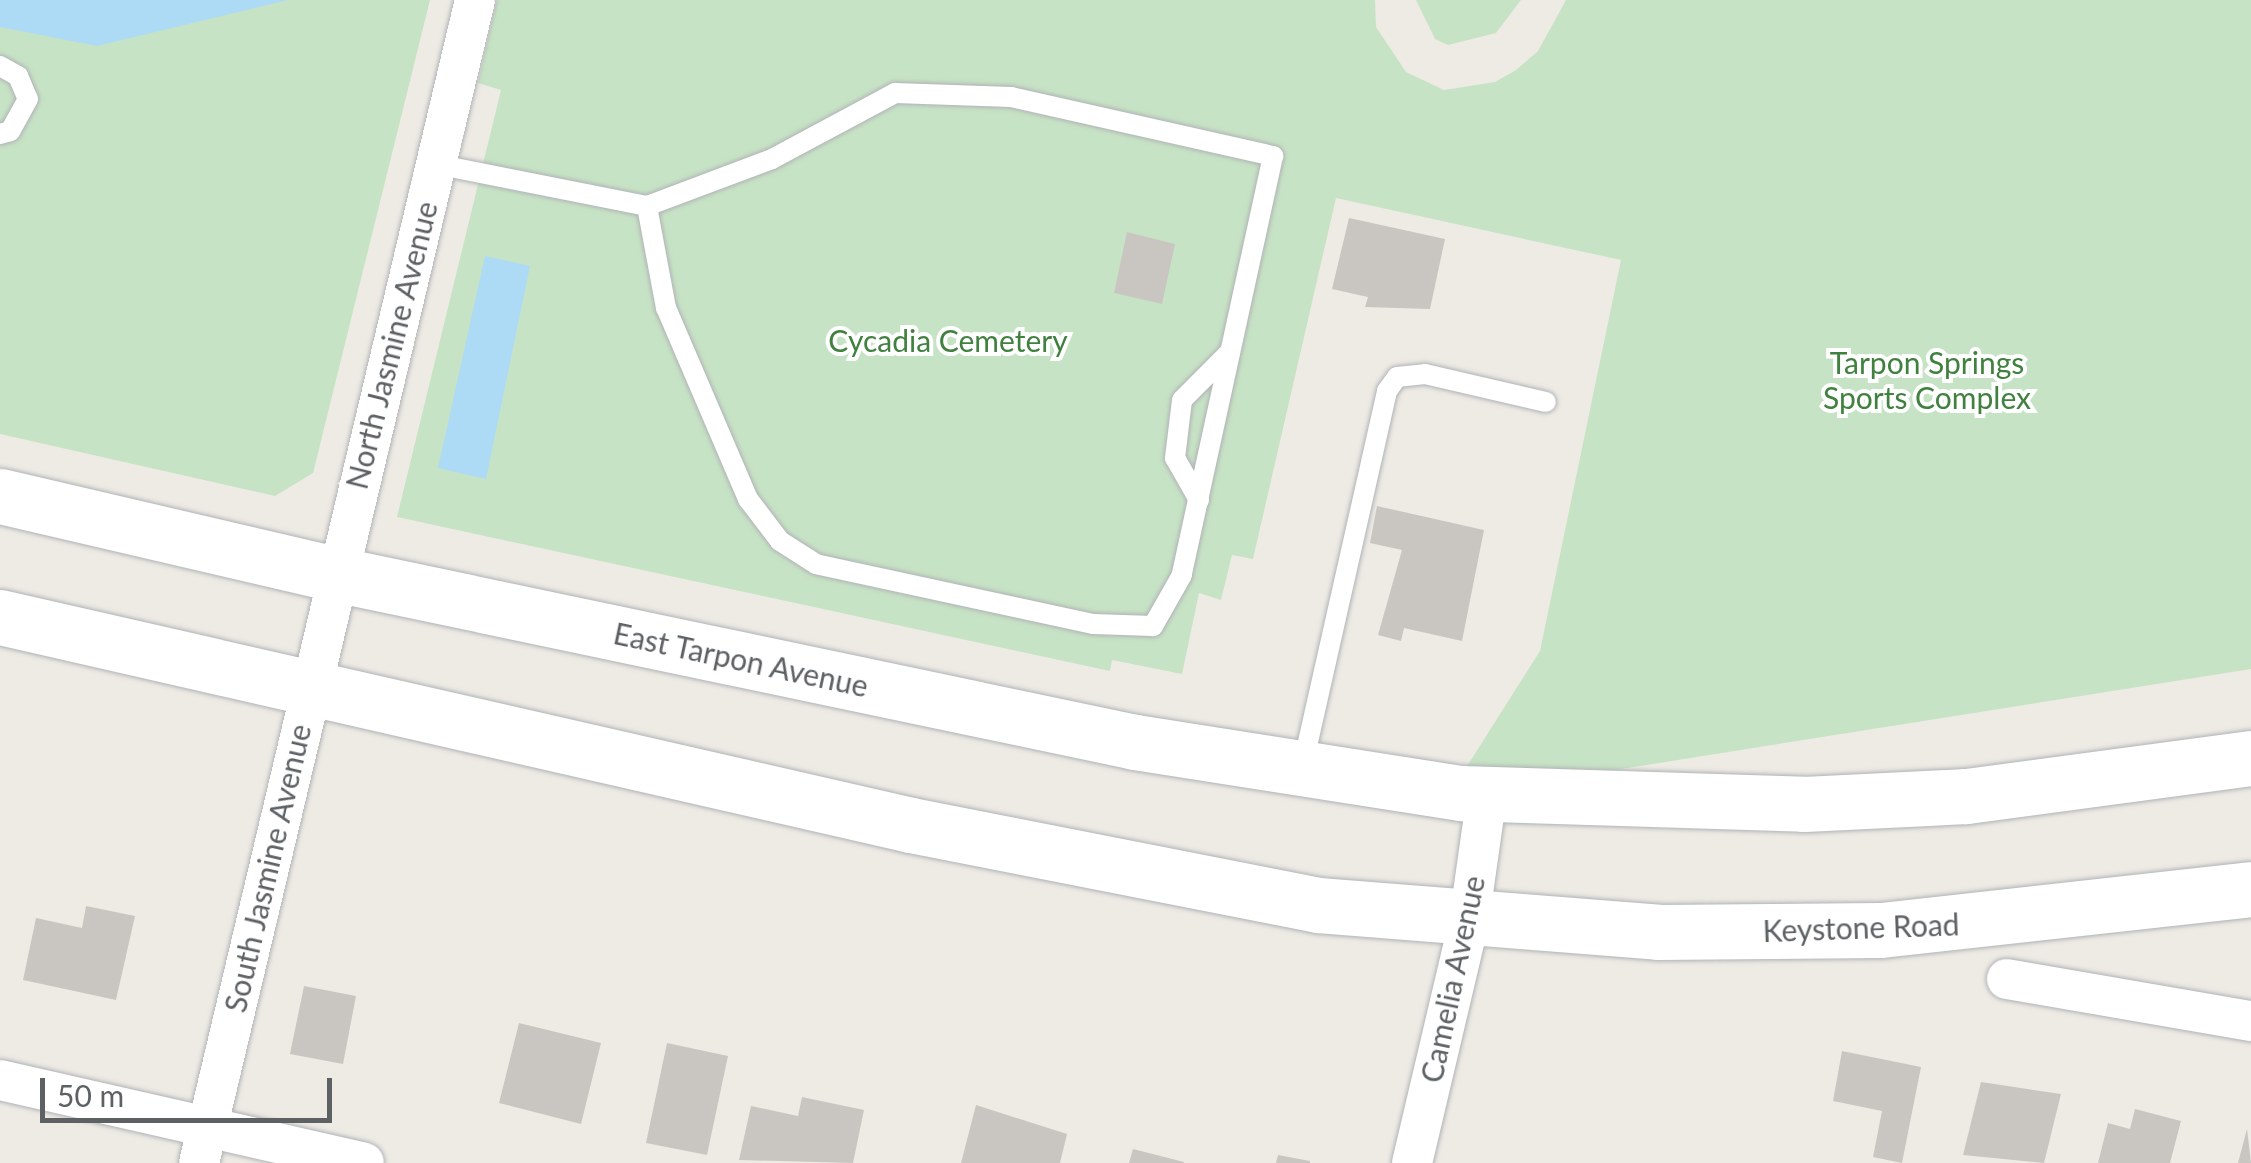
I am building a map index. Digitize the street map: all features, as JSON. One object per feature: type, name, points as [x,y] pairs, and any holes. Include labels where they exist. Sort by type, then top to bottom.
[{"type":"main road","name":"East Tarpon Avenue","points":[[0,496],[335,574],[1301,772],[1486,794]]},
{"type":"main road","points":[[0,617],[308,690],[1158,877],[1469,922]]},
{"type":"main road","points":[[1486,794],[1804,804],[1966,796],[2251,758]]},
{"type":"main road","name":"Keystone Road","points":[[1469,922],[1658,932],[1881,930],[2251,889]]},
{"type":"street","name":"North Jasmine Avenue","points":[[308,690],[475,0]]},
{"type":"street","name":"South Jasmine Avenue","points":[[204,1145],[308,690]]},
{"type":"street","name":"Camelia Avenue","points":[[1412,1163],[1469,922],[1486,794]]},
{"type":"street","points":[[2007,980],[2251,1021]]},
{"type":"street","points":[[0,1080],[204,1145],[364,1163]]},
{"type":"lane","points":[[0,66],[18,76],[28,100],[10,131],[0,134]]},
{"type":"lane","points":[[435,164],[647,206],[772,159],[894,93],[1011,97],[1273,156],[1182,575],[1153,626],[1093,624],[816,564],[780,542],[748,498],[666,308],[647,206]]},
{"type":"lane","points":[[1199,500],[1176,458],[1182,400],[1231,350]]},
{"type":"lane","points":[[1301,772],[1387,391],[1396,377],[1424,374],[1546,402]]},
{"type":"green space","points":[[0,0],[430,0],[313,473],[275,496],[0,434]]},
{"type":"green space","points":[[497,0],[1375,0],[1376,27],[1406,72],[1444,90],[1495,82],[1516,70],[1538,51],[1566,0],[2251,0],[2251,669],[1571,777],[1464,771],[1540,651],[1621,260],[1336,198],[1253,559],[1232,555],[1221,600],[1199,593],[1182,674],[1112,660],[1110,671],[397,517],[501,90],[478,83]]},
{"type":"green space","points":[[1416,0],[1521,0],[1496,33],[1448,45],[1435,39]]},
{"type":"water","points":[[0,0],[288,0],[97,46],[0,27]]},
{"type":"water","points":[[485,256],[530,266],[486,479],[438,468]]},
{"type":"building","points":[[1349,218],[1445,239],[1430,309],[1365,307],[1368,297],[1332,289]]},
{"type":"building","points":[[1127,232],[1175,244],[1162,304],[1114,293]]},
{"type":"building","points":[[1377,506],[1484,530],[1462,641],[1404,628],[1401,641],[1378,635],[1402,550],[1370,543]]},
{"type":"building","points":[[86,906],[135,916],[116,1000],[23,980],[36,918],[82,928]]},
{"type":"building","points":[[304,986],[356,996],[343,1064],[290,1054]]},
{"type":"building","points":[[519,1023],[601,1043],[581,1124],[499,1103]]},
{"type":"building","points":[[667,1043],[728,1056],[707,1155],[646,1143]]},
{"type":"building","points":[[1842,1051],[1921,1067],[1902,1163],[1873,1157],[1882,1111],[1833,1101]]},
{"type":"building","points":[[1981,1082],[2061,1094],[2044,1163],[1963,1155]]},
{"type":"building","points":[[802,1097],[864,1110],[853,1163],[739,1160],[751,1106],[798,1116]]},
{"type":"building","points":[[976,1105],[1067,1134],[1060,1163],[961,1163]]},
{"type":"building","points":[[2135,1109],[2181,1121],[2170,1163],[2098,1163],[2108,1123],[2130,1129]]},
{"type":"building","points":[[2247,1129],[2251,1163],[2238,1163]]},
{"type":"building","points":[[1133,1149],[1184,1162],[1184,1163],[1129,1163]]},
{"type":"building","points":[[1278,1155],[1310,1161],[1310,1163],[1276,1163]]},
{"type":"park label","name":"Cycadia Cemetery","points":[[948,340]]},
{"type":"park label","name":"Tarpon Springs Sports Complex","points":[[1927,379]]}]
